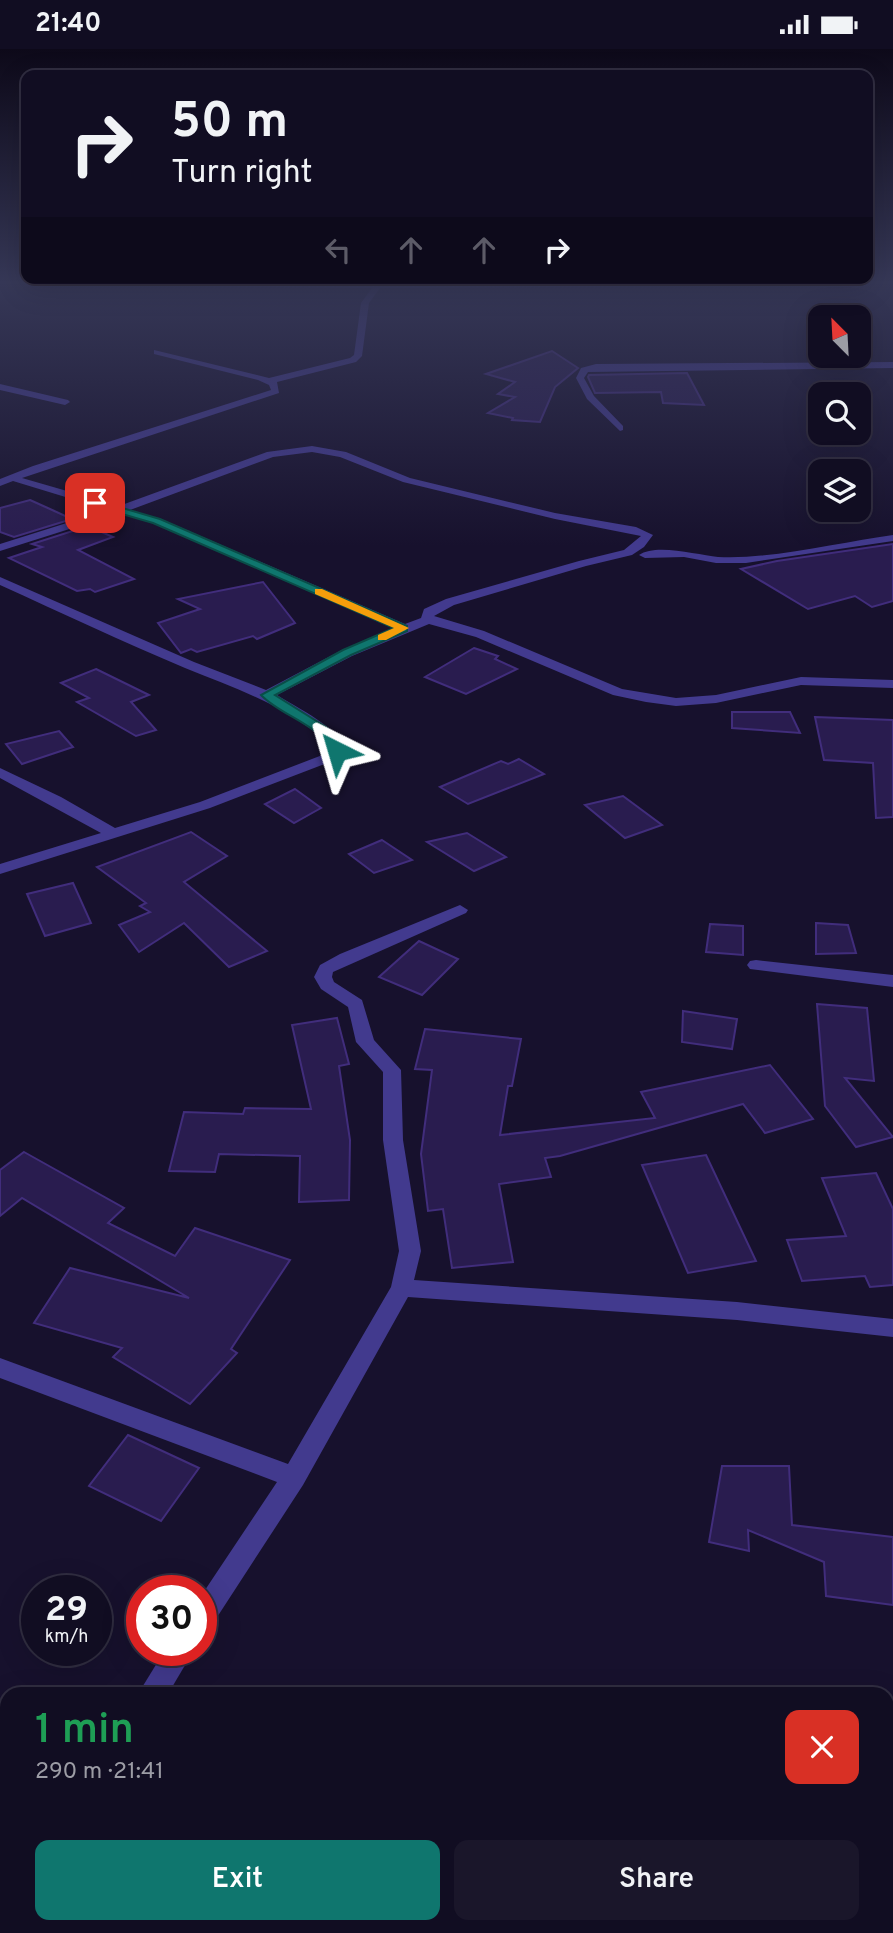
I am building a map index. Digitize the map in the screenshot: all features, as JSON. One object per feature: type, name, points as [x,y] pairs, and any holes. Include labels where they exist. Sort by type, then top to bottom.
[{"type":"street","points":[[0,483],[16,479],[47,464],[271,394],[277,387],[268,381],[229,371]]},
{"type":"street","points":[[268,381],[309,371]]},
{"type":"street","points":[[584,371],[580,378],[590,397],[620,428]]},
{"type":"street","points":[[0,387],[65,402]]},
{"type":"street","points":[[0,548],[119,510],[271,454],[312,449],[342,454],[430,485],[555,516],[647,534],[640,545],[628,553],[583,563],[450,602],[428,612],[427,620]]},
{"type":"street","points":[[16,479],[157,521],[403,628]]},
{"type":"street","points":[[645,555],[684,554],[716,560],[746,560],[893,538]]},
{"type":"street","points":[[0,581],[189,665],[267,695],[321,729],[337,744],[337,751],[330,757],[274,781],[0,869]]},
{"type":"street","points":[[267,695],[347,653],[427,620],[480,634],[618,692],[646,698],[676,702],[716,699],[801,681],[893,684]]},
{"type":"street","points":[[0,772],[56,800],[114,834]]},
{"type":"street","points":[[217,1595],[294,1477],[402,1288],[410,1251],[393,1140],[392,1070],[365,1042],[356,1004],[327,985],[323,977],[326,969],[346,958],[460,910]]},
{"type":"street","points":[[755,965],[893,981]]},
{"type":"street","points":[[402,1288],[737,1311],[893,1328]]},
{"type":"street","points":[[0,1368],[294,1477]]},
{"type":"street","points":[[157,1687],[170,1666]]},
{"type":"building","points":[[495,371],[574,371],[555,387],[540,422],[512,420],[513,418],[488,413],[515,397],[498,394],[515,382],[486,374]]},
{"type":"building","points":[[687,373],[704,405],[663,403],[661,392],[595,393],[588,377],[589,375]]},
{"type":"building","points":[[30,500],[72,519],[14,537],[0,532],[0,508]]},
{"type":"building","points":[[88,526],[113,537],[78,550],[134,579],[95,592],[90,589],[77,591],[9,558],[42,547],[32,544]]},
{"type":"building","points":[[893,544],[893,601],[872,607],[855,596],[808,609],[741,569],[777,561]]},
{"type":"building","points":[[263,582],[295,623],[257,639],[253,636],[197,652],[191,649],[181,653],[158,623],[200,609],[178,599]]},
{"type":"building","points":[[474,648],[498,656],[495,659],[517,669],[466,694],[425,677]]},
{"type":"building","points":[[96,669],[149,695],[131,702],[156,730],[136,736],[77,702],[89,698],[61,683]]},
{"type":"building","points":[[732,712],[790,712],[800,733],[732,728]]},
{"type":"building","points":[[815,717],[893,720],[893,817],[876,818],[873,763],[824,760]]},
{"type":"building","points":[[59,731],[73,747],[22,764],[6,744]]},
{"type":"building","points":[[519,759],[544,774],[468,804],[440,787],[501,761],[508,764]]},
{"type":"building","points":[[295,789],[321,808],[294,823],[265,804]]},
{"type":"building","points":[[623,796],[662,825],[625,838],[585,805]]},
{"type":"building","points":[[191,832],[227,856],[184,882],[267,951],[229,967],[184,923],[139,952],[119,925],[150,912],[140,906],[146,903],[97,867]]},
{"type":"building","points":[[467,833],[506,857],[474,871],[427,842]]},
{"type":"building","points":[[382,840],[412,860],[374,873],[349,854]]},
{"type":"building","points":[[73,883],[91,923],[45,936],[27,894]]},
{"type":"building","points":[[816,923],[848,925],[856,953],[816,954]]},
{"type":"building","points":[[710,924],[743,926],[743,955],[706,952]]},
{"type":"building","points":[[419,941],[458,959],[422,995],[379,977]]},
{"type":"building","points":[[817,1004],[867,1008],[874,1081],[845,1078],[893,1137],[856,1147],[825,1106]]},
{"type":"building","points":[[683,1011],[737,1019],[732,1049],[682,1042]]},
{"type":"building","points":[[337,1018],[349,1064],[339,1066],[350,1140],[349,1200],[299,1202],[300,1156],[219,1154],[215,1172],[169,1171],[184,1112],[243,1114],[245,1108],[311,1109],[292,1025]]},
{"type":"building","points":[[425,1029],[521,1039],[512,1086],[508,1086],[500,1135],[655,1118],[641,1092],[770,1065],[813,1119],[765,1133],[743,1104],[545,1158],[551,1177],[499,1184],[513,1262],[452,1268],[443,1209],[428,1211],[421,1154],[432,1070],[415,1069]]},
{"type":"building","points":[[24,1152],[124,1208],[108,1223],[175,1256],[195,1228],[290,1260],[231,1349],[237,1353],[190,1404],[113,1357],[122,1348],[34,1323],[70,1268],[189,1298],[22,1198],[0,1216],[0,1170]]},
{"type":"building","points":[[706,1155],[756,1261],[688,1273],[642,1165]]},
{"type":"building","points":[[876,1173],[893,1209],[893,1285],[870,1287],[865,1276],[802,1281],[787,1240],[846,1236],[822,1178]]},
{"type":"building","points":[[128,1435],[199,1468],[161,1521],[89,1486]]},
{"type":"building","points":[[722,1466],[789,1466],[792,1525],[893,1537],[893,1605],[826,1596],[824,1562],[748,1530],[749,1551],[709,1542]]},
{"type":"slow traffic","points":[[319,591],[403,628],[382,638]]},
{"type":"route","points":[[95,503],[157,521],[403,628],[347,653],[267,695],[321,729],[337,744],[337,751]]}]
